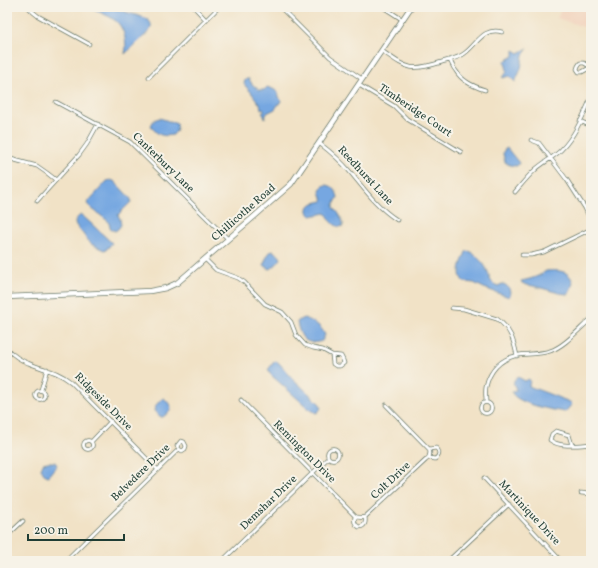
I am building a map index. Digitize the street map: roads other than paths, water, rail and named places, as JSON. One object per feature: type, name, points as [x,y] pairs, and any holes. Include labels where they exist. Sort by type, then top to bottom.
[{"type":"street","points":[[29,7],[38,16],[89,44]]},
{"type":"street","points":[[194,7],[206,20]]},
{"type":"street","points":[[149,78],[220,7]]},
{"type":"street","points":[[280,7],[330,57],[362,79]]},
{"type":"street","points":[[382,7],[403,20]]},
{"type":"street","name":"Chillicothe Road","points":[[7,297],[150,291],[166,288],[177,283],[278,197],[290,184],[411,7]]},
{"type":"street","points":[[382,51],[408,67],[426,67],[464,54],[479,38],[486,33],[494,31],[502,32]]},
{"type":"street","points":[[450,60],[456,72],[462,78],[478,88],[486,90]]},
{"type":"street","name":"Timberidge Court","points":[[359,84],[394,106],[407,119],[462,152]]},
{"type":"street","points":[[515,192],[536,169],[561,150],[567,143],[591,98]]},
{"type":"street","name":"Canterbury Lane","points":[[56,102],[130,142],[228,239]]},
{"type":"street","points":[[580,121],[591,126]]},
{"type":"street","points":[[37,201],[84,149],[98,124]]},
{"type":"street","points":[[531,140],[539,143],[575,190],[591,221]]},
{"type":"street","name":"Reedhurst Lane","points":[[319,143],[350,172],[369,195],[387,213],[397,220]]},
{"type":"street","points":[[7,158],[37,166],[56,180]]},
{"type":"street","points":[[522,255],[532,255],[544,252],[591,229]]},
{"type":"street","points":[[205,259],[216,270],[238,278],[244,282],[265,304],[282,312],[291,322],[296,335],[305,345],[324,350],[332,355],[341,356],[344,363],[340,366],[336,366],[333,364],[332,355]]},
{"type":"street","points":[[452,308],[464,308],[497,319],[510,333],[514,342],[517,356]]},
{"type":"street","points":[[486,402],[486,388],[489,377],[494,368],[500,362],[517,356],[549,352],[558,348],[591,319]]},
{"type":"street","name":"Ridgeside Drive","points":[[7,349],[18,358],[47,369],[71,382],[157,469]]},
{"type":"street","points":[[41,390],[47,369]]},
{"type":"street","name":"Remington Drive","points":[[241,400],[355,516]]},
{"type":"street","points":[[386,405],[429,449],[429,458]]},
{"type":"street","points":[[91,442],[111,422]]},
{"type":"street","points":[[572,445],[569,435],[556,431],[552,434],[550,440],[555,444],[572,445],[591,444]]},
{"type":"street","name":"Colt Drive","points":[[355,516],[355,524],[359,527],[364,525],[365,517],[429,458],[435,459],[438,457],[439,454],[436,448],[429,449]]},
{"type":"street","name":"Belvedere Drive","points":[[65,561],[179,449]]},
{"type":"street","name":"Demshar Drive","points":[[222,561],[328,458]]},
{"type":"street","name":"Martinique Drive","points":[[484,478],[561,561]]},
{"type":"street","points":[[581,493],[591,494]]},
{"type":"street","points":[[448,561],[509,504]]},
{"type":"street","points":[[355,516],[360,518],[365,517]]},
{"type":"street","points":[[7,535],[23,521]]},
{"type":"water","points":[[87,7],[110,7],[145,18],[150,22],[151,28],[125,54],[125,36],[119,24],[110,17]]},
{"type":"water","points":[[528,48],[523,55],[521,69],[515,82],[509,76],[503,78],[502,77],[507,72],[505,61],[514,56],[514,50],[519,53]]},
{"type":"water","points":[[249,79],[259,90],[264,90],[267,87],[275,90],[279,95],[281,101],[275,109],[267,113],[265,118],[262,112],[264,109],[261,109],[260,103],[244,84],[245,80]]},
{"type":"water","points":[[160,118],[177,124],[177,130],[173,135],[160,135],[153,129],[151,126],[153,122]]},
{"type":"water","points":[[507,148],[519,163],[517,166],[505,162],[503,154],[504,150]]},
{"type":"water","points":[[107,181],[114,181],[131,199],[131,202],[118,215],[121,225],[115,231],[111,229],[108,221],[87,204]]},
{"type":"water","points":[[325,185],[334,188],[336,192],[338,197],[334,208],[342,219],[343,226],[340,227],[335,225],[326,213],[311,216],[309,213],[309,206],[323,201],[320,191]]},
{"type":"water","points":[[81,215],[112,243],[107,249],[104,250],[91,244],[75,224],[76,219]]},
{"type":"water","points":[[273,251],[279,255],[281,259],[269,269],[264,265],[268,255]]},
{"type":"water","points":[[469,251],[484,265],[490,280],[493,283],[498,286],[504,284],[508,287],[510,291],[509,297],[474,283],[464,282],[460,275],[460,268],[466,252]]},
{"type":"water","points":[[546,271],[559,271],[566,273],[569,276],[573,283],[569,294],[526,285],[521,281],[534,278]]},
{"type":"water","points":[[304,318],[321,328],[325,335],[322,341],[308,341],[302,336],[297,322]]},
{"type":"water","points":[[276,361],[319,403],[321,407],[318,412],[316,413],[308,408],[271,375],[268,370]]},
{"type":"water","points":[[518,377],[525,381],[529,379],[529,386],[531,387],[572,404],[565,412],[536,406],[515,397],[512,393],[516,390],[514,381]]},
{"type":"water","points":[[164,398],[171,406],[170,411],[161,417],[154,411],[160,400]]},
{"type":"water","points":[[55,462],[57,465],[48,476],[44,474],[41,469],[43,463]]}]
